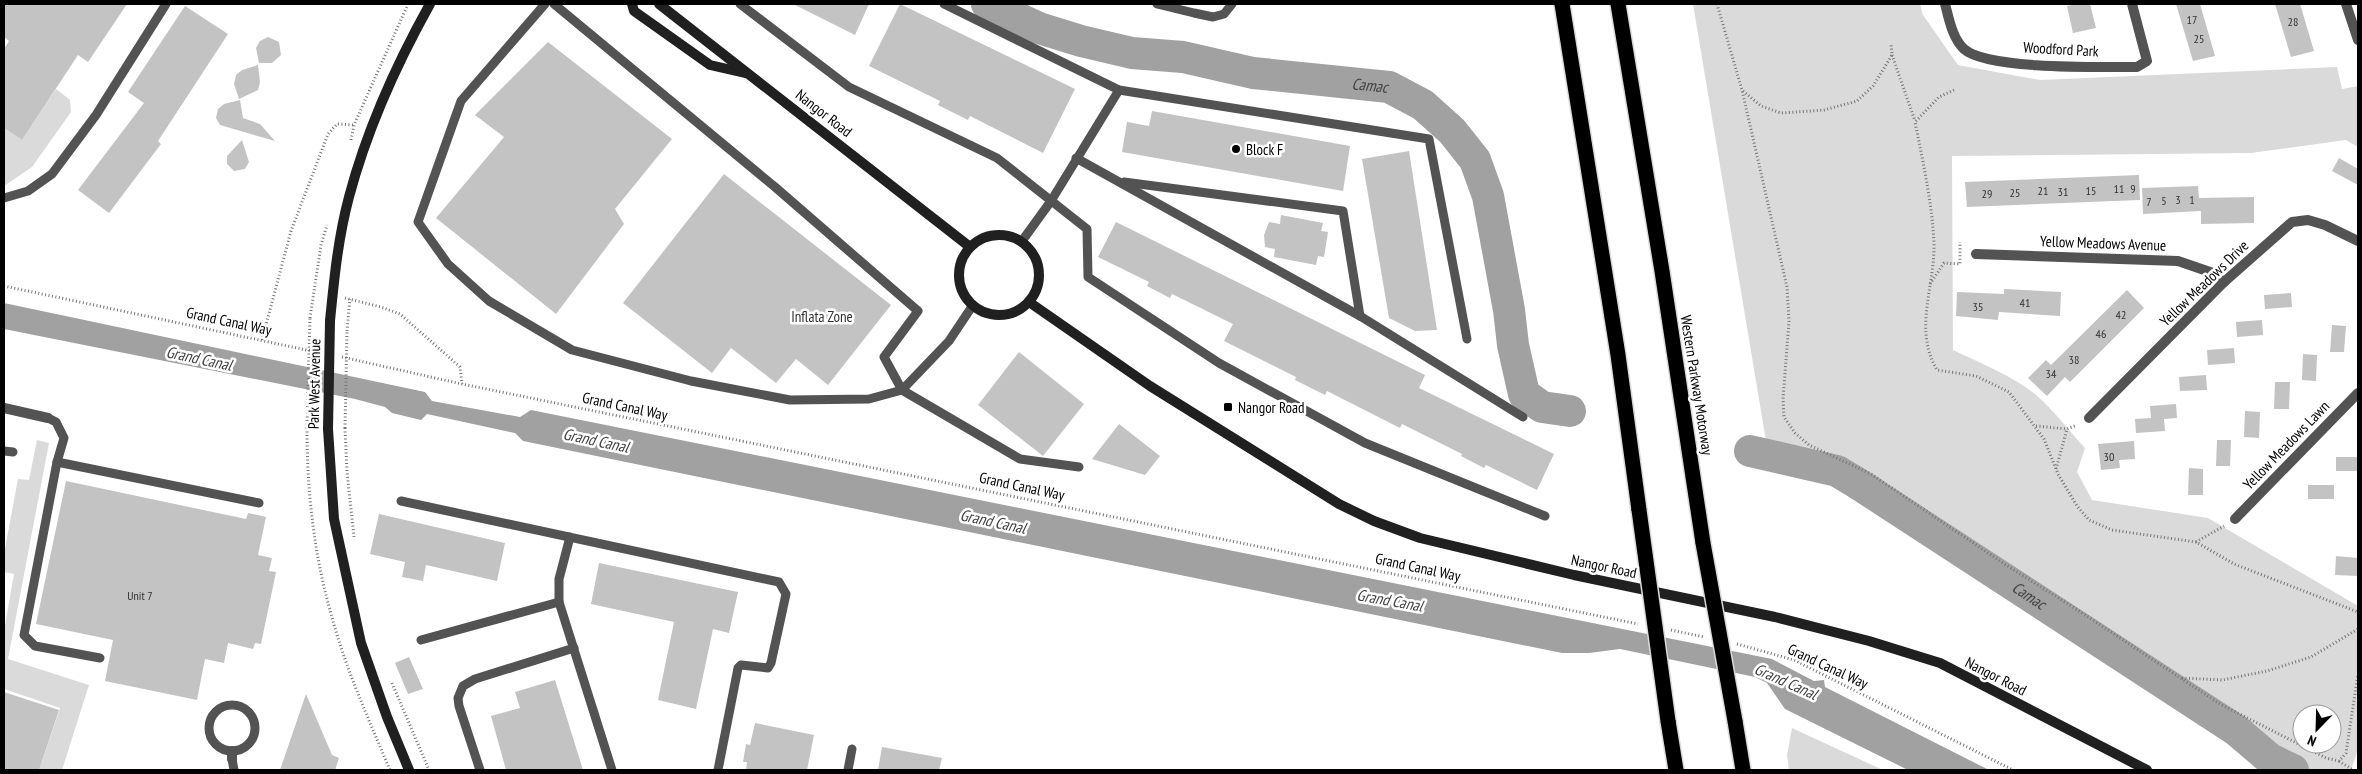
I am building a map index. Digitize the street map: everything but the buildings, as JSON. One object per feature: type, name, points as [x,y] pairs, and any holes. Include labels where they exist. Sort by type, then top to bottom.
[{"type":"highway","points":[[1562,4],[1618,355],[1676,770]]},
{"type":"highway","name":"Western Parkway Motorway","points":[[1618,4],[1662,271],[1703,543],[1743,770]]},
{"type":"main road","name":"Park West Avenue","points":[[409,770],[387,717],[361,643],[334,519],[328,429],[330,321],[337,257],[352,188],[376,114],[430,4]]},
{"type":"main road","points":[[632,4],[634,11],[710,65],[749,74]]},
{"type":"main road","name":"Nangor Road","points":[[659,4],[970,247]]},
{"type":"main road","points":[[995,235],[1009,235],[1022,241],[1032,251],[1038,263],[1040,277],[1037,290],[1029,302],[1020,310],[1002,315],[984,312],[973,305],[964,296],[959,270],[962,258],[970,247],[981,238],[995,235]]},
{"type":"main road","name":"Nangor Road","points":[[1029,302],[1150,386],[1339,504],[1374,521],[1420,538],[1574,575],[1775,617],[1869,641],[1940,663],[2147,770]]},
{"type":"street","name":"Woodford Park","points":[[1945,4],[1955,37],[1964,49],[1977,56],[2036,66],[2137,67],[2147,61],[2132,4]]},
{"type":"street","points":[[2346,4],[2358,40]]},
{"type":"street","name":"Yellow Meadows Drive","points":[[2089,418],[2224,282],[2292,222],[2308,220],[2325,225],[2358,241]]},
{"type":"street","name":"Yellow Meadows Avenue","points":[[1976,254],[2178,261],[2214,273],[2224,282]]},
{"type":"street","name":"Yellow Meadows Lawn","points":[[2232,521],[2358,393]]},
{"type":"street","points":[[4,408],[48,418]]},
{"type":"lane","points":[[4,198],[28,191],[52,174],[96,115],[166,4]]},
{"type":"lane","points":[[546,4],[461,101],[418,222],[448,264],[489,301],[572,350],[691,381],[790,400],[869,399],[902,390],[949,342],[973,305]]},
{"type":"lane","points":[[554,4],[776,187],[918,310],[884,357],[902,390],[1020,459],[1079,467]]},
{"type":"lane","points":[[740,4],[849,87],[997,158],[1087,229],[1088,277],[1218,363],[1364,443],[1546,516]]},
{"type":"lane","points":[[944,4],[1119,90],[1429,139],[1468,339]]},
{"type":"lane","points":[[1157,4],[1213,16],[1224,14],[1232,4]]},
{"type":"lane","points":[[1022,241],[1051,201],[1119,90]]},
{"type":"lane","points":[[1076,158],[1360,316],[1523,417]]},
{"type":"lane","points":[[1117,181],[1343,211],[1360,316]]},
{"type":"lane","points":[[48,418],[56,422],[64,438],[57,462],[24,635],[35,646],[100,658]]},
{"type":"lane","points":[[57,462],[259,503]]},
{"type":"lane","points":[[401,501],[779,582],[786,594],[771,663],[768,668],[751,664],[741,665],[738,668],[718,770]]},
{"type":"lane","points":[[570,537],[559,579],[559,602],[612,770]]},
{"type":"lane","points":[[421,640],[559,602]]},
{"type":"lane","points":[[480,770],[459,706],[458,698],[463,686],[475,679],[574,648]]},
{"type":"lane","points":[[230,705],[244,708],[253,719],[255,726],[251,740],[246,746],[232,755],[217,746],[209,732],[212,717],[216,711],[230,705]]},
{"type":"lane","points":[[848,770],[852,749]]},
{"type":"lane","points":[[232,755],[234,770]]},
{"type":"path","points":[[1717,4],[1742,90],[1787,287],[1789,321],[1783,399],[1784,417],[1795,434],[1809,445],[1871,474],[2006,565],[2220,704],[2326,758],[2339,761],[2353,770]]},
{"type":"path","points":[[1891,43],[1892,54],[1915,122],[1932,205],[1934,246],[1924,335],[1929,357],[1937,370],[1976,376],[2009,392],[2044,438],[2056,469],[2077,506],[2089,520],[2112,530],[2196,542],[2234,564],[2358,612]]},
{"type":"path","points":[[1742,90],[1761,106],[1781,113],[1824,110],[1857,101],[1873,86],[1892,54]]},
{"type":"path","points":[[1915,122],[1926,108],[1954,90]]},
{"type":"path","points":[[262,340],[291,231],[328,134],[338,124],[354,125]]},
{"type":"path","points":[[1929,287],[1944,263],[1960,264],[1960,242]]},
{"type":"path","name":"Grand Canal Way","points":[[4,286],[319,352]]},
{"type":"path","points":[[354,539],[347,472],[346,428],[347,331],[350,299],[400,314],[460,367],[462,384]]},
{"type":"path","points":[[310,318],[307,428],[309,494],[317,550],[331,616],[350,671],[390,770]]},
{"type":"path","name":"Grand Canal Way","points":[[338,356],[462,384],[1645,625]]},
{"type":"path","points":[[2035,426],[2067,429],[2077,425]]},
{"type":"path","points":[[2056,469],[2067,429]]},
{"type":"path","points":[[2196,542],[2232,521]]},
{"type":"path","points":[[2181,678],[2222,680],[2267,672],[2310,657],[2358,628]]},
{"type":"path","points":[[1664,629],[1713,639]]},
{"type":"path","name":"Grand Canal Way","points":[[1733,643],[1794,660],[2013,770]]},
{"type":"path","points":[[2339,761],[2346,753],[2358,674]]},
{"type":"path","points":[[389,676],[429,770]]},
{"type":"shaded area","points":[[1693,4],[1920,4],[1923,15],[1958,65],[2040,80],[2337,67],[2342,89],[2358,86],[2358,147],[2346,140],[2251,153],[1952,156],[1953,350],[2026,387],[2055,413],[2085,448],[2077,472],[2092,500],[2208,518],[2358,606],[2358,749],[2351,770],[2310,770],[2262,747],[2245,729],[1859,477],[1838,467],[1756,447],[1766,441]]},
{"type":"shaded area","points":[[56,89],[70,100],[71,112],[32,167],[4,186],[4,128],[22,140]]},
{"type":"shaded area","points":[[37,440],[49,443],[8,659],[89,685],[62,770],[39,770],[60,708],[4,689],[4,631],[14,574],[4,572],[4,554],[18,479],[29,480]]},
{"type":"shaded area","points":[[1792,728],[1883,770],[1789,770],[1787,755]]},
{"type":"water","name":"Grand Canal","points":[[4,303],[425,392],[432,401],[520,417],[531,410],[1772,659],[1814,681],[1824,680],[1825,687],[1989,770],[1908,770],[1785,709],[1767,683],[1755,677],[1620,649],[1589,653],[1562,653],[523,441],[515,433],[427,414],[421,420],[392,413],[385,407],[355,399],[4,329]]},
{"type":"waterway","name":"Camac","points":[[987,4],[1039,28],[1081,41],[1132,53],[1183,57],[1253,73],[1389,87],[1423,105],[1452,131],[1475,160],[1488,196],[1509,310],[1513,345],[1524,394],[1542,407],[1570,411]]},
{"type":"waterway","name":"Camac","points":[[1750,451],[1837,471],[2236,730],[2270,759],[2293,770]]},
{"type":"place","name":"Block F","points":[[1236,149]]},
{"type":"place","name":"Nangor Road","points":[[1228,407]]},
{"type":"park label","name":"Inflata Zone","points":[[822,316]]}]
